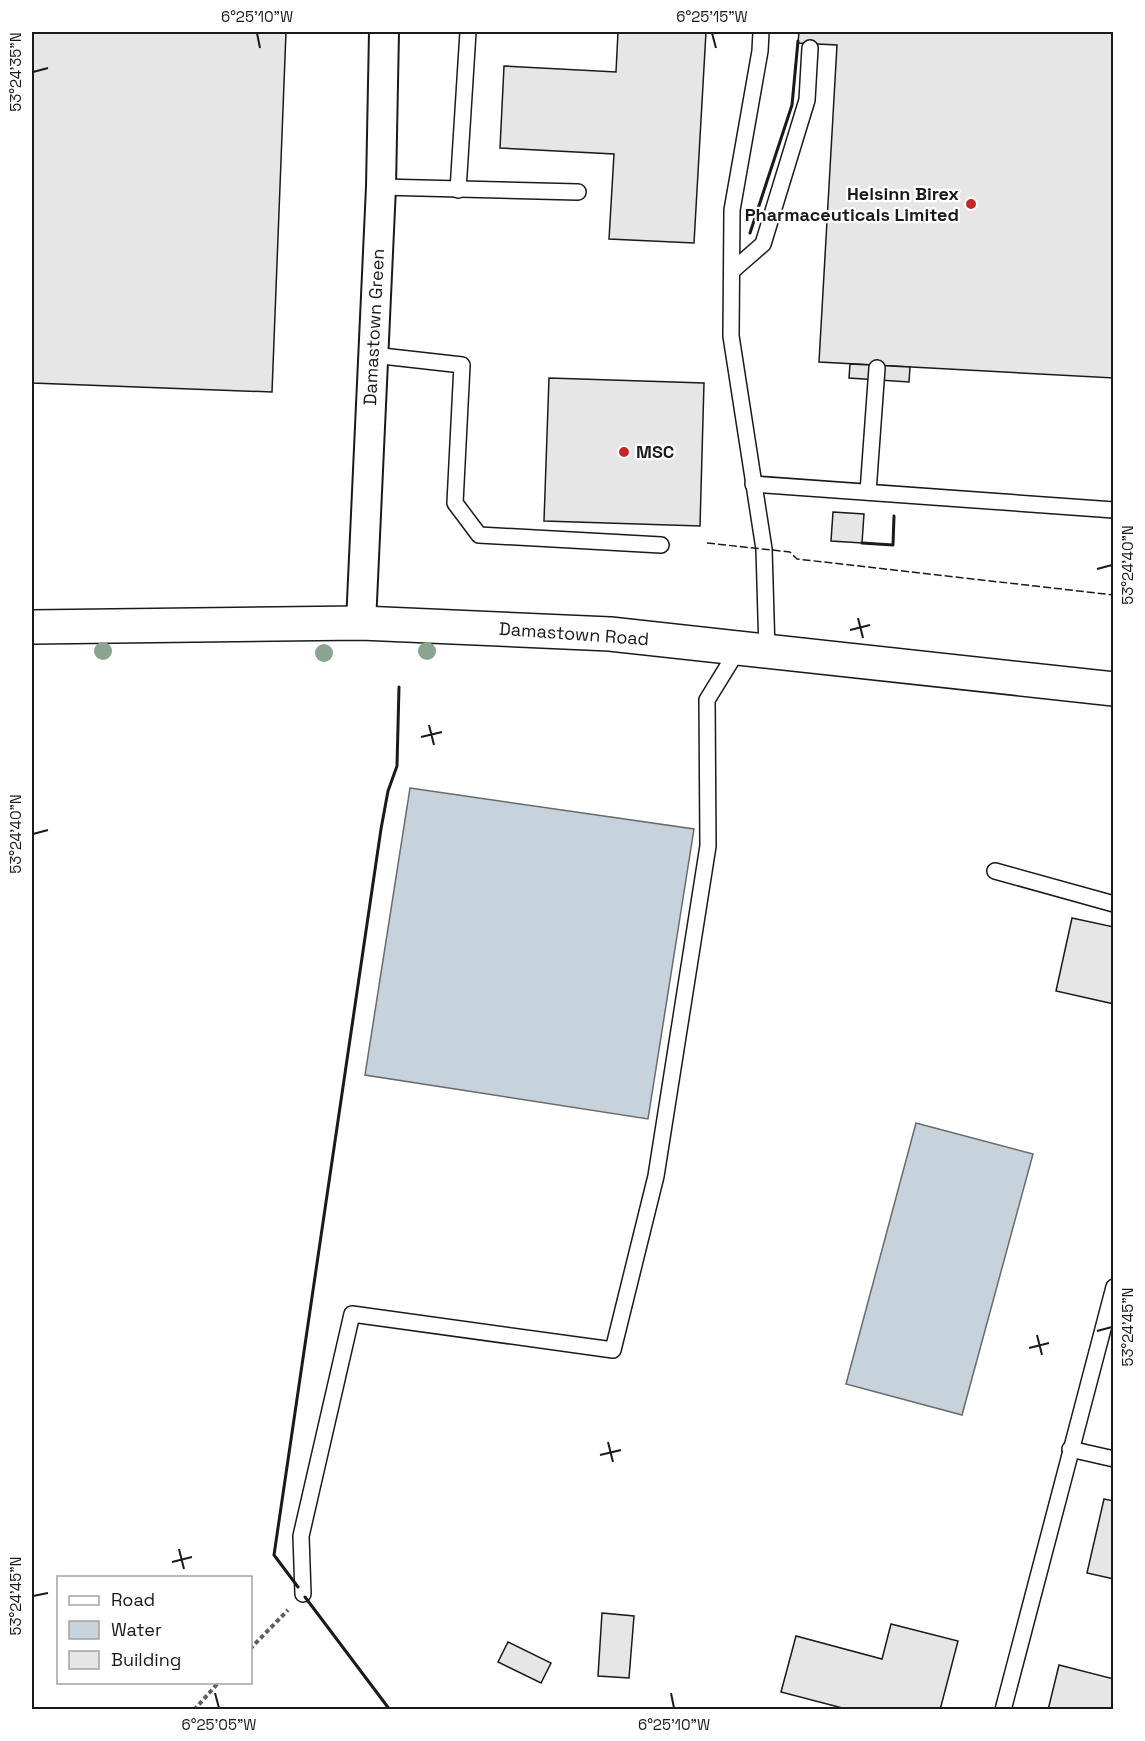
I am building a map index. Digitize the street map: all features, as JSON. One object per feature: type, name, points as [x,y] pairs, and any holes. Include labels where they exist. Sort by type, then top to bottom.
[{"type":"street","name":"Damastown Green","points":[[361,623],[381,187],[384,32]]},
{"type":"street","name":"Damastown Road","points":[[32,627],[361,623],[610,634],[1113,689]]},
{"type":"lane","points":[[458,190],[468,32]]},
{"type":"lane","points":[[303,1594],[301,1536],[352,1314],[613,1350],[656,1176],[708,846],[707,700],[753,649],[764,549],[731,336],[732,210],[760,51],[760,32]]},
{"type":"lane","points":[[732,271],[763,244],[807,100],[810,48]]},
{"type":"lane","points":[[381,187],[578,192]]},
{"type":"lane","points":[[373,355],[462,365],[455,503],[479,535],[661,545]]},
{"type":"lane","points":[[868,492],[877,368]]},
{"type":"lane","points":[[753,484],[1113,510]]},
{"type":"lane","points":[[995,871],[1113,904]]},
{"type":"lane","points":[[1003,1710],[1113,1287]]},
{"type":"lane","points":[[1070,1449],[1113,1459]]},
{"type":"path","points":[[252,1647],[303,1594]]},
{"type":"path","points":[[194,1710],[218,1684]]},
{"type":"water","points":[[410,788],[694,829],[648,1119],[365,1075]]},
{"type":"water","points":[[916,1123],[1033,1154],[962,1415],[846,1384]]},
{"type":"building","points":[[32,32],[286,32],[272,392],[32,383]]},
{"type":"building","points":[[618,32],[706,32],[694,243],[609,239],[614,154],[500,148],[504,66],[616,72]]},
{"type":"building","name":"Helsinn Birex Pharmaceuticals Limited","points":[[799,32],[1114,32],[1114,378],[819,362],[837,45],[798,43]]},
{"type":"building","points":[[850,364],[910,367],[909,382],[849,378]]},
{"type":"building","name":"MSC","points":[[549,378],[704,383],[700,526],[544,521]]},
{"type":"building","points":[[833,512],[864,514],[862,543],[831,541]]},
{"type":"building","points":[[1072,918],[1114,927],[1114,1004],[1056,991]]},
{"type":"building","points":[[1104,1499],[1114,1501],[1114,1579],[1087,1573]]},
{"type":"building","points":[[602,1613],[634,1616],[629,1678],[598,1676]]},
{"type":"building","points":[[891,1624],[958,1641],[940,1710],[850,1710],[781,1692],[796,1636],[882,1659]]},
{"type":"building","points":[[508,1642],[551,1663],[541,1683],[498,1662]]},
{"type":"building","points":[[1059,1665],[1114,1679],[1114,1710],[1048,1710]]},
{"type":"fence","points":[[707,543],[790,552],[797,559],[1114,595]]},
{"type":"wall","points":[[750,233],[792,105],[798,41]]},
{"type":"wall","points":[[862,543],[893,545],[894,516]]},
{"type":"wall","points":[[298,1587],[274,1555],[381,829],[388,791],[397,766],[399,687]]},
{"type":"wall","points":[[305,1597],[390,1710]]},
{"type":"place","name":"Helsinn Birex Pharmaceuticals Limited","points":[[971,204]]},
{"type":"place","name":"MSC","points":[[624,452]]}]
